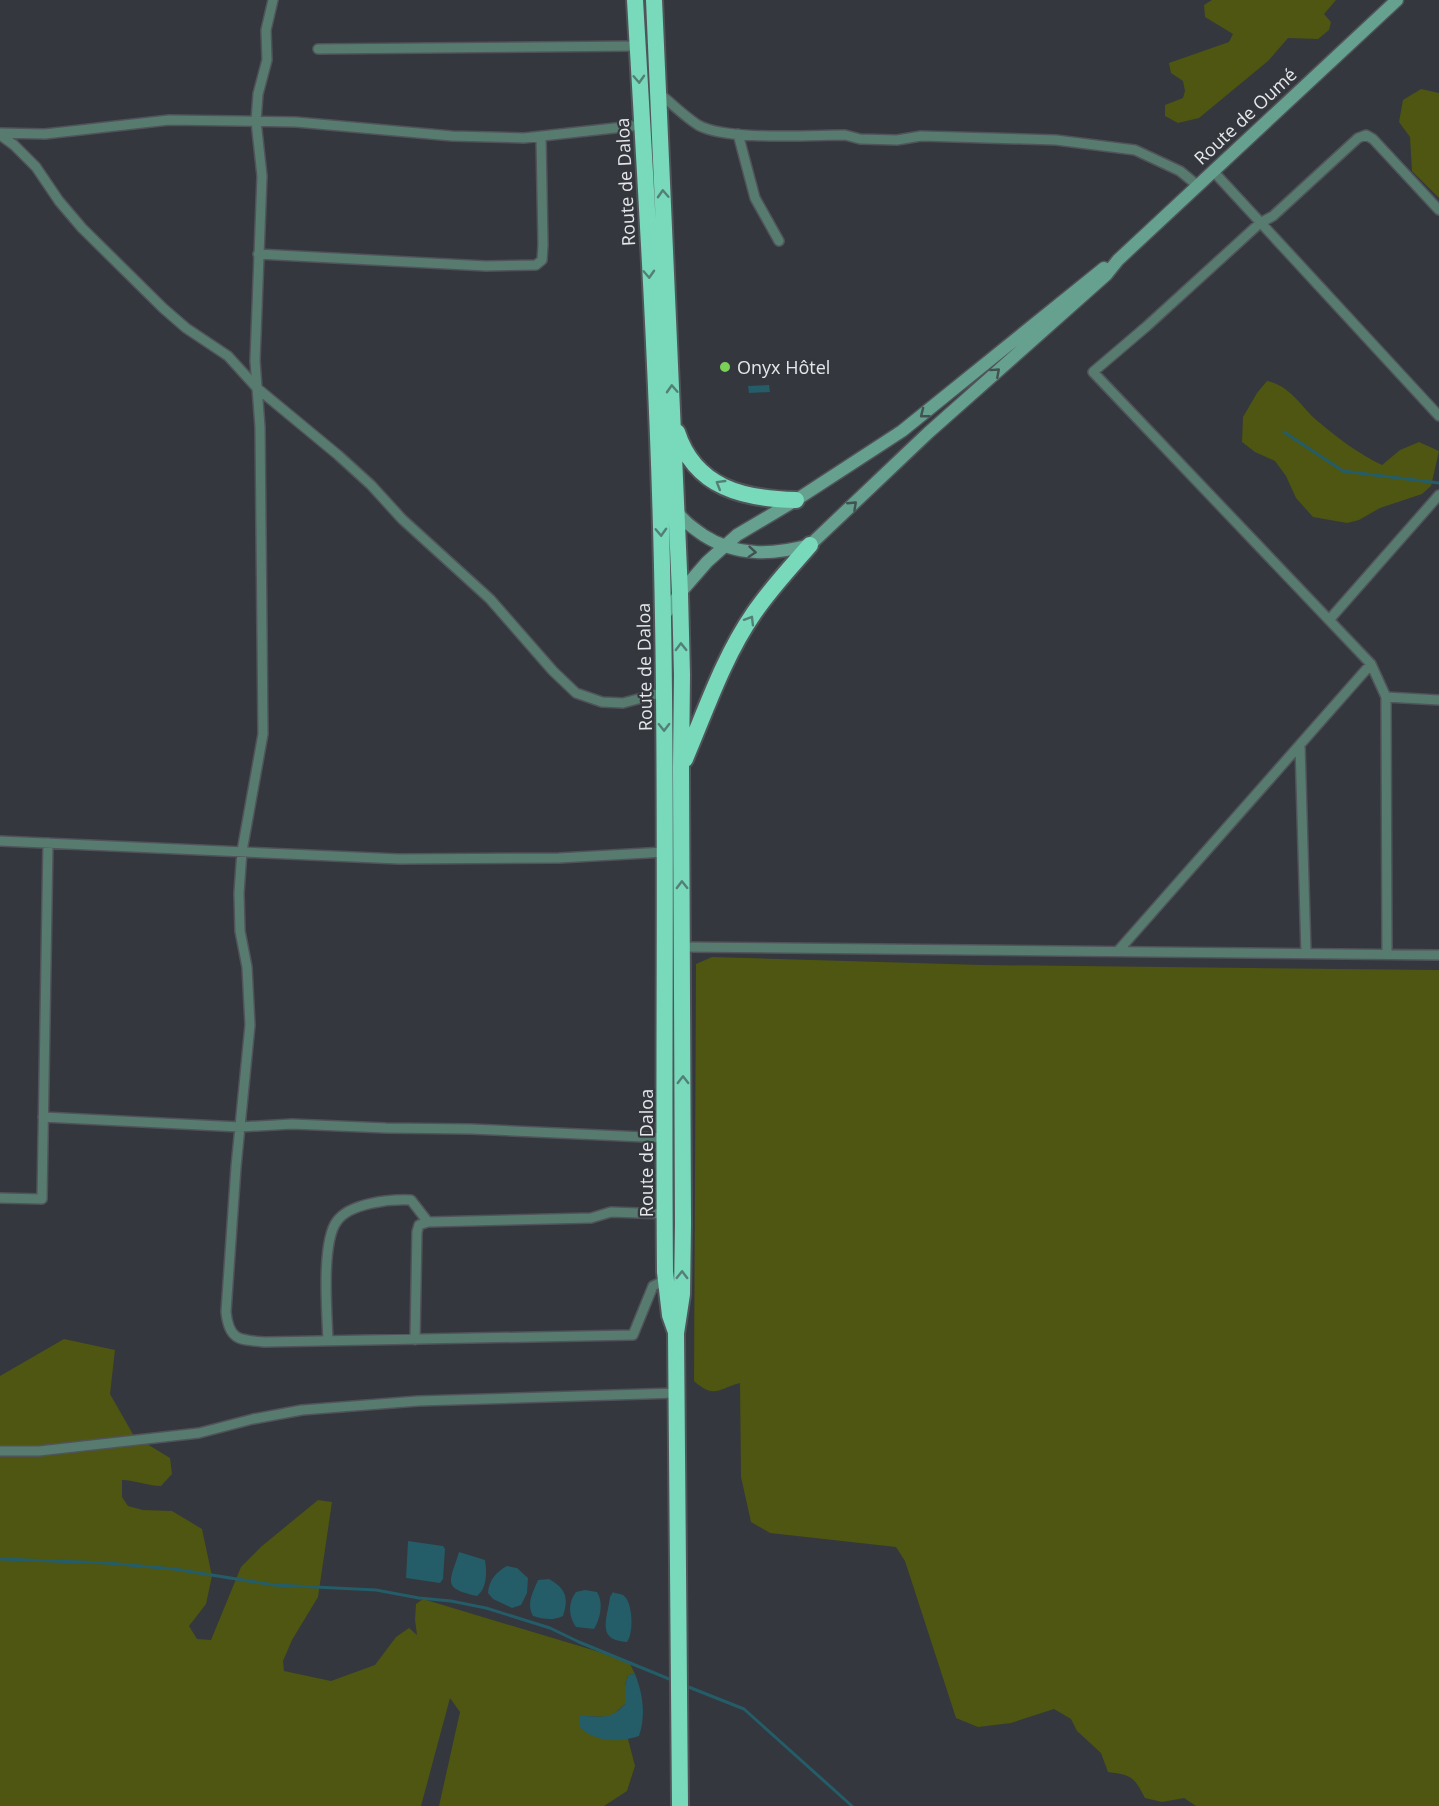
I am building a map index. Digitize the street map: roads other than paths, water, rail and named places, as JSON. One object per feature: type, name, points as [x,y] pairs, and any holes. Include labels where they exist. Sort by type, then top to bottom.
[{"type":"highway","name":"Route de Daloa","points":[[635,0],[659,483],[664,692],[666,1280],[670,1315],[676,1333]]},
{"type":"highway","name":"Route de Daloa","points":[[654,0],[682,675],[682,1294],[676,1333]]},
{"type":"highway","points":[[673,419],[682,447],[700,469],[718,484],[734,492],[753,497],[796,500]]},
{"type":"highway","points":[[681,768],[713,689],[753,615],[774,586],[810,545]]},
{"type":"highway","points":[[676,1333],[680,1806]]},
{"type":"main road","name":"Route de Oumé","points":[[1118,260],[1397,0]]},
{"type":"main road","points":[[659,483],[684,521],[724,546],[751,553],[769,553],[810,545],[972,394],[1100,280],[1118,260]]},
{"type":"main road","points":[[663,617],[680,593],[724,546],[746,529],[796,500],[902,431],[1088,279],[1118,260]]},
{"type":"street","points":[[273,0],[267,30],[267,60],[258,94],[256,121],[262,176],[255,361],[260,427],[263,734],[242,851],[239,893],[240,931],[247,967],[250,1025],[226,1312],[231,1332],[244,1341],[633,1335],[653,1286],[666,1280]]},
{"type":"street","points":[[318,49],[637,46]]},
{"type":"street","points":[[658,92],[697,124],[713,131],[738,134],[845,135],[860,139],[897,140],[921,136],[1056,140],[1135,150],[1180,171],[1197,185]]},
{"type":"street","points":[[0,134],[45,134],[169,120],[296,122],[452,136],[542,137],[642,125]]},
{"type":"street","points":[[0,134],[36,167],[59,201],[82,228],[163,308],[186,328],[228,356],[257,388],[338,455],[411,528],[490,599],[553,671],[576,693],[602,702],[623,703],[664,692]]},
{"type":"street","points":[[738,134],[755,198],[779,241]]},
{"type":"street","points":[[1387,954],[1386,697],[1371,664],[1093,372],[1260,223],[1274,216],[1358,138],[1366,135],[1373,139],[1439,210]]},
{"type":"street","points":[[258,254],[486,266],[536,265],[542,260],[543,245],[542,137]]},
{"type":"street","points":[[1213,171],[1439,416]]},
{"type":"street","points":[[1329,620],[1439,495]]},
{"type":"street","points":[[1118,951],[1371,664]]},
{"type":"street","points":[[1386,697],[1439,700]]},
{"type":"street","points":[[1300,745],[1306,953]]},
{"type":"street","points":[[0,841],[399,859],[560,858],[665,852]]},
{"type":"street","points":[[0,1198],[42,1199],[48,843]]},
{"type":"street","points":[[683,947],[1439,955]]},
{"type":"street","points":[[44,1117],[240,1127],[292,1124],[666,1138]]},
{"type":"street","points":[[328,1340],[326,1259],[338,1220],[367,1205],[392,1199],[411,1200],[428,1222]]},
{"type":"street","points":[[415,1340],[419,1225],[428,1222],[591,1218],[611,1212],[666,1214]]},
{"type":"street","points":[[0,1451],[39,1451],[199,1433],[253,1419],[302,1410],[418,1401],[677,1393]]},
{"type":"water","points":[[769,385],[770,392],[749,393],[748,386]]},
{"type":"water","points":[[408,1541],[443,1546],[445,1549],[443,1579],[440,1583],[406,1578]]},
{"type":"water","points":[[459,1552],[485,1560],[484,1585],[477,1596],[458,1590],[451,1582]]},
{"type":"water","points":[[507,1566],[517,1568],[528,1578],[527,1593],[521,1605],[512,1608],[493,1599],[488,1593],[494,1577]]},
{"type":"water","points":[[549,1579],[559,1586],[566,1599],[563,1616],[555,1619],[533,1616],[530,1607],[538,1580]]},
{"type":"water","points":[[585,1590],[597,1592],[599,1596],[601,1606],[594,1629],[576,1627],[570,1614],[573,1596],[576,1592]]},
{"type":"water","points":[[613,1592],[626,1598],[631,1610],[631,1632],[627,1642],[617,1640],[607,1633],[606,1621]]},
{"type":"water","points":[[635,1674],[643,1705],[639,1736],[623,1740],[607,1740],[592,1736],[580,1727],[580,1716],[605,1716],[620,1709],[625,1704],[625,1686],[628,1675]]},
{"type":"waterway","points":[[1284,432],[1343,471],[1439,483]]},
{"type":"waterway","points":[[0,1559],[107,1563],[174,1569],[274,1585],[376,1590],[451,1601],[486,1608],[550,1628],[674,1681]]},
{"type":"waterway","points":[[686,1686],[744,1709],[852,1806]]},
{"type":"place","name":"Onyx Hôtel","points":[[725,367]]}]
